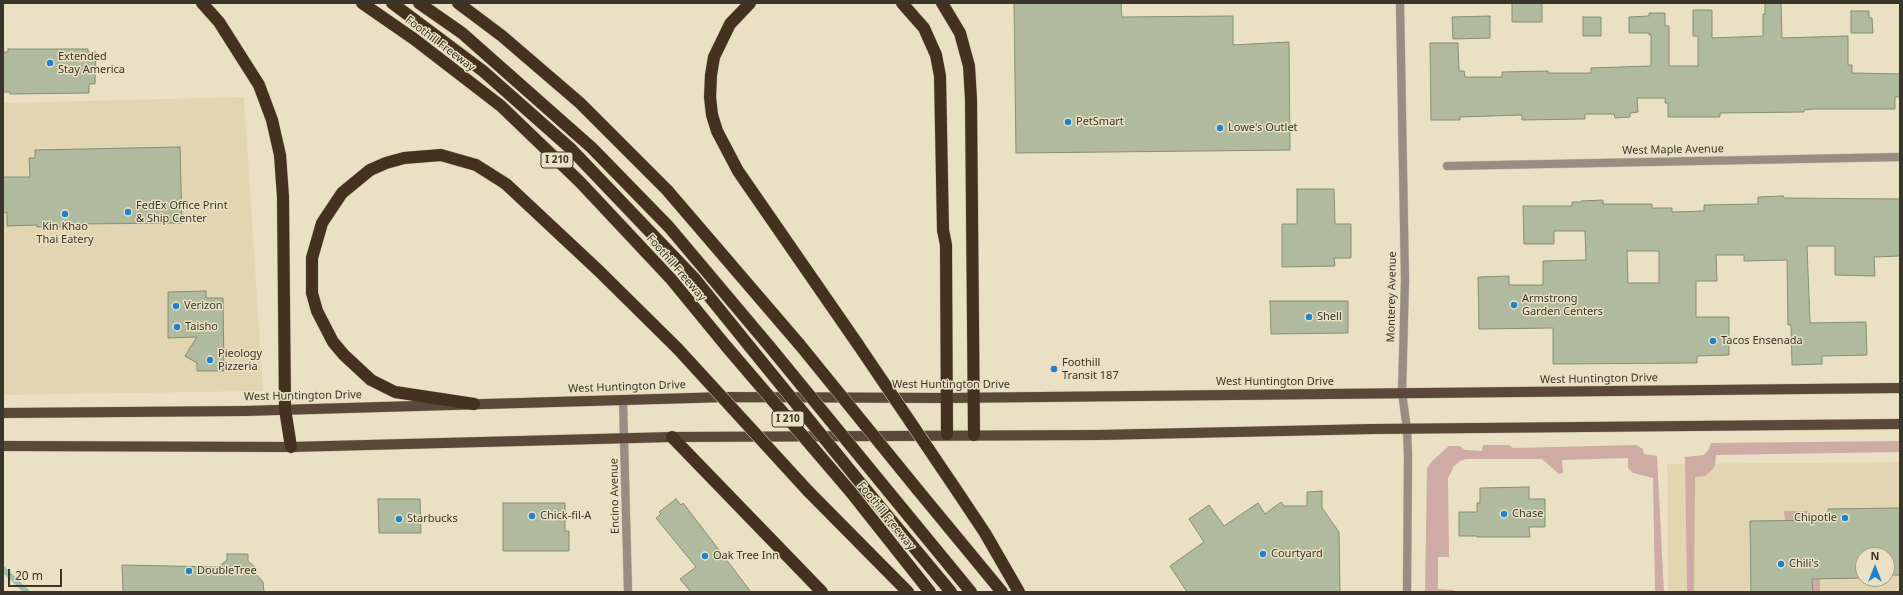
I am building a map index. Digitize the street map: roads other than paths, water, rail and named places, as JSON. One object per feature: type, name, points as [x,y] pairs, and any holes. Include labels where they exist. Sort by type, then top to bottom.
[{"type":"highway","points":[[202,3],[223,27],[259,85],[272,120],[280,156],[283,197],[285,409],[291,447]]},
{"type":"highway","name":"Foothill Freeway","points":[[362,3],[414,39],[501,106],[580,182],[671,279],[850,492],[930,592]]},
{"type":"highway","points":[[392,3],[484,71],[570,148],[695,279],[867,492],[951,592]]},
{"type":"highway","points":[[419,3],[462,33],[592,148],[669,227],[770,347],[971,592]]},
{"type":"highway","points":[[458,3],[502,36],[586,108],[667,190],[800,345],[1002,592]]},
{"type":"highway","points":[[750,3],[730,24],[714,57],[710,97],[712,115],[717,131],[738,171],[955,488],[985,533],[1019,592]]},
{"type":"highway","points":[[902,3],[924,28],[936,55],[940,76],[943,230],[946,245],[947,434]]},
{"type":"highway","points":[[942,3],[960,33],[970,66],[972,99],[974,435]]},
{"type":"highway","points":[[474,404],[395,392],[371,380],[344,355],[333,342],[317,311],[312,293],[312,258],[322,223],[331,207],[346,189],[370,170],[386,163],[404,158],[441,156],[476,165],[506,184],[599,271],[678,349],[808,491],[908,592]]},
{"type":"highway","points":[[672,437],[822,592]]},
{"type":"main road","name":"West Huntington Drive","points":[[3,413],[285,409],[727,397],[946,398],[1900,388]]},
{"type":"main road","points":[[3,446],[291,447],[672,437],[884,437],[947,434],[1098,435],[1407,429],[1900,424]]},
{"type":"street","name":"Monterey Avenue","points":[[1400,3],[1405,280],[1402,393],[1407,429],[1407,592]]},
{"type":"street","name":"West Maple Avenue","points":[[1447,166],[1900,157]]},
{"type":"street","name":"Encino Avenue","points":[[623,400],[628,592]]},
{"type":"waterway","points":[[3,569],[27,592]]},
{"type":"place","name":"Extended Stay America","points":[[50,63]]},
{"type":"place","name":"PetSmart","points":[[1068,122]]},
{"type":"place","name":"Lowe's Outlet","points":[[1220,128]]},
{"type":"place","name":"FedEx Office Print & Ship Center","points":[[128,212]]},
{"type":"place","name":"Kin Khao Thai Eatery","points":[[65,214]]},
{"type":"place","name":"Armstrong Garden Centers","points":[[1514,305]]},
{"type":"place","name":"Verizon","points":[[176,306]]},
{"type":"place","name":"Shell","points":[[1309,317]]},
{"type":"place","name":"Taisho","points":[[177,327]]},
{"type":"place","name":"Tacos Ensenada","points":[[1713,341]]},
{"type":"place","name":"Pieology Pizzeria","points":[[210,360]]},
{"type":"place","name":"Foothill Transit 187","points":[[1054,369]]},
{"type":"place","name":"Chase","points":[[1504,514]]},
{"type":"place","name":"Chick-fil-A","points":[[532,516]]},
{"type":"place","name":"Chipotle","points":[[1845,518]]},
{"type":"place","name":"Starbucks","points":[[399,519]]},
{"type":"place","name":"Courtyard","points":[[1263,554]]},
{"type":"place","name":"Oak Tree Inn","points":[[705,556]]},
{"type":"place","name":"Chili's","points":[[1781,564]]},
{"type":"place","name":"DoubleTree","points":[[189,571]]}]
